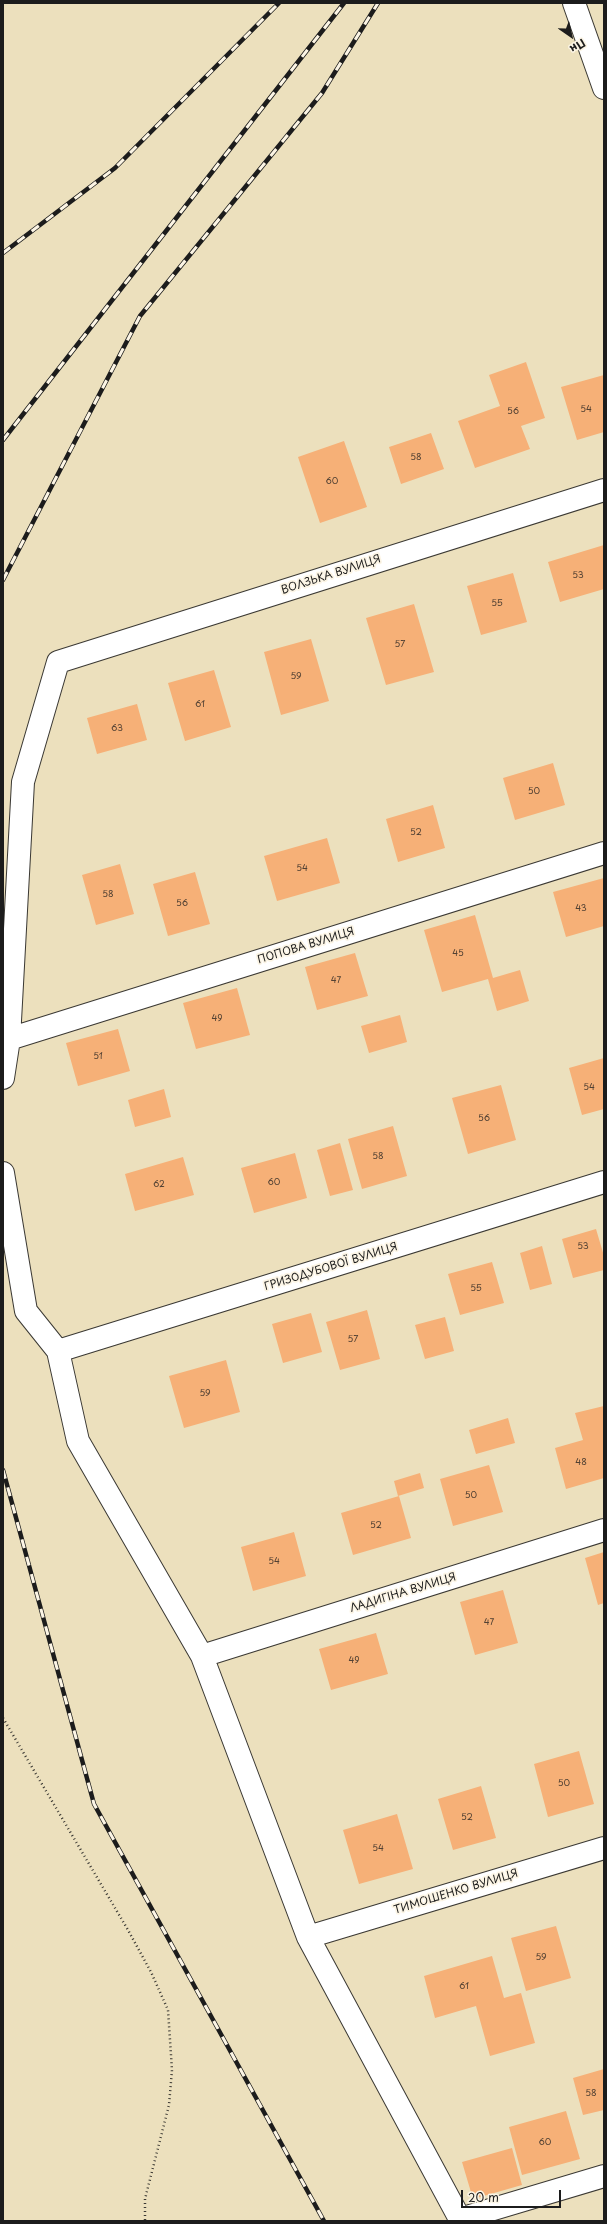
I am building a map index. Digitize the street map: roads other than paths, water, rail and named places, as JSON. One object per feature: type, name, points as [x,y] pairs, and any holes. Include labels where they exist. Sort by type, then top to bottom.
[{"type":"street","points":[[574,3],[604,88]]},
{"type":"street","name":"ВОЛЗЬКА ВУЛИЦЯ","points":[[9,1039],[23,782],[58,662],[604,490]]},
{"type":"street","name":"ПОПОВА ВУЛИЦЯ","points":[[9,1039],[604,853]]},
{"type":"street","points":[[3,1078],[9,1039]]},
{"type":"street","points":[[3,1173],[26,1311],[58,1351],[78,1441],[202,1656],[308,1937],[461,2220],[604,2176]]},
{"type":"street","name":"ГРИЗОДУБОВОЇ ВУЛИЦЯ","points":[[58,1351],[604,1182]]},
{"type":"street","name":"ЛАДИГІНА ВУЛИЦЯ","points":[[202,1656],[604,1530]]},
{"type":"street","name":"ТИМОШЕНКО ВУЛИЦЯ","points":[[308,1937],[604,1848]]},
{"type":"railway","points":[[3,253],[115,168],[279,3]]},
{"type":"railway","points":[[3,440],[344,3]]},
{"type":"railway","points":[[3,580],[140,316],[322,93],[378,3]]},
{"type":"railway","points":[[3,1470],[94,1804],[324,2221]]}]
